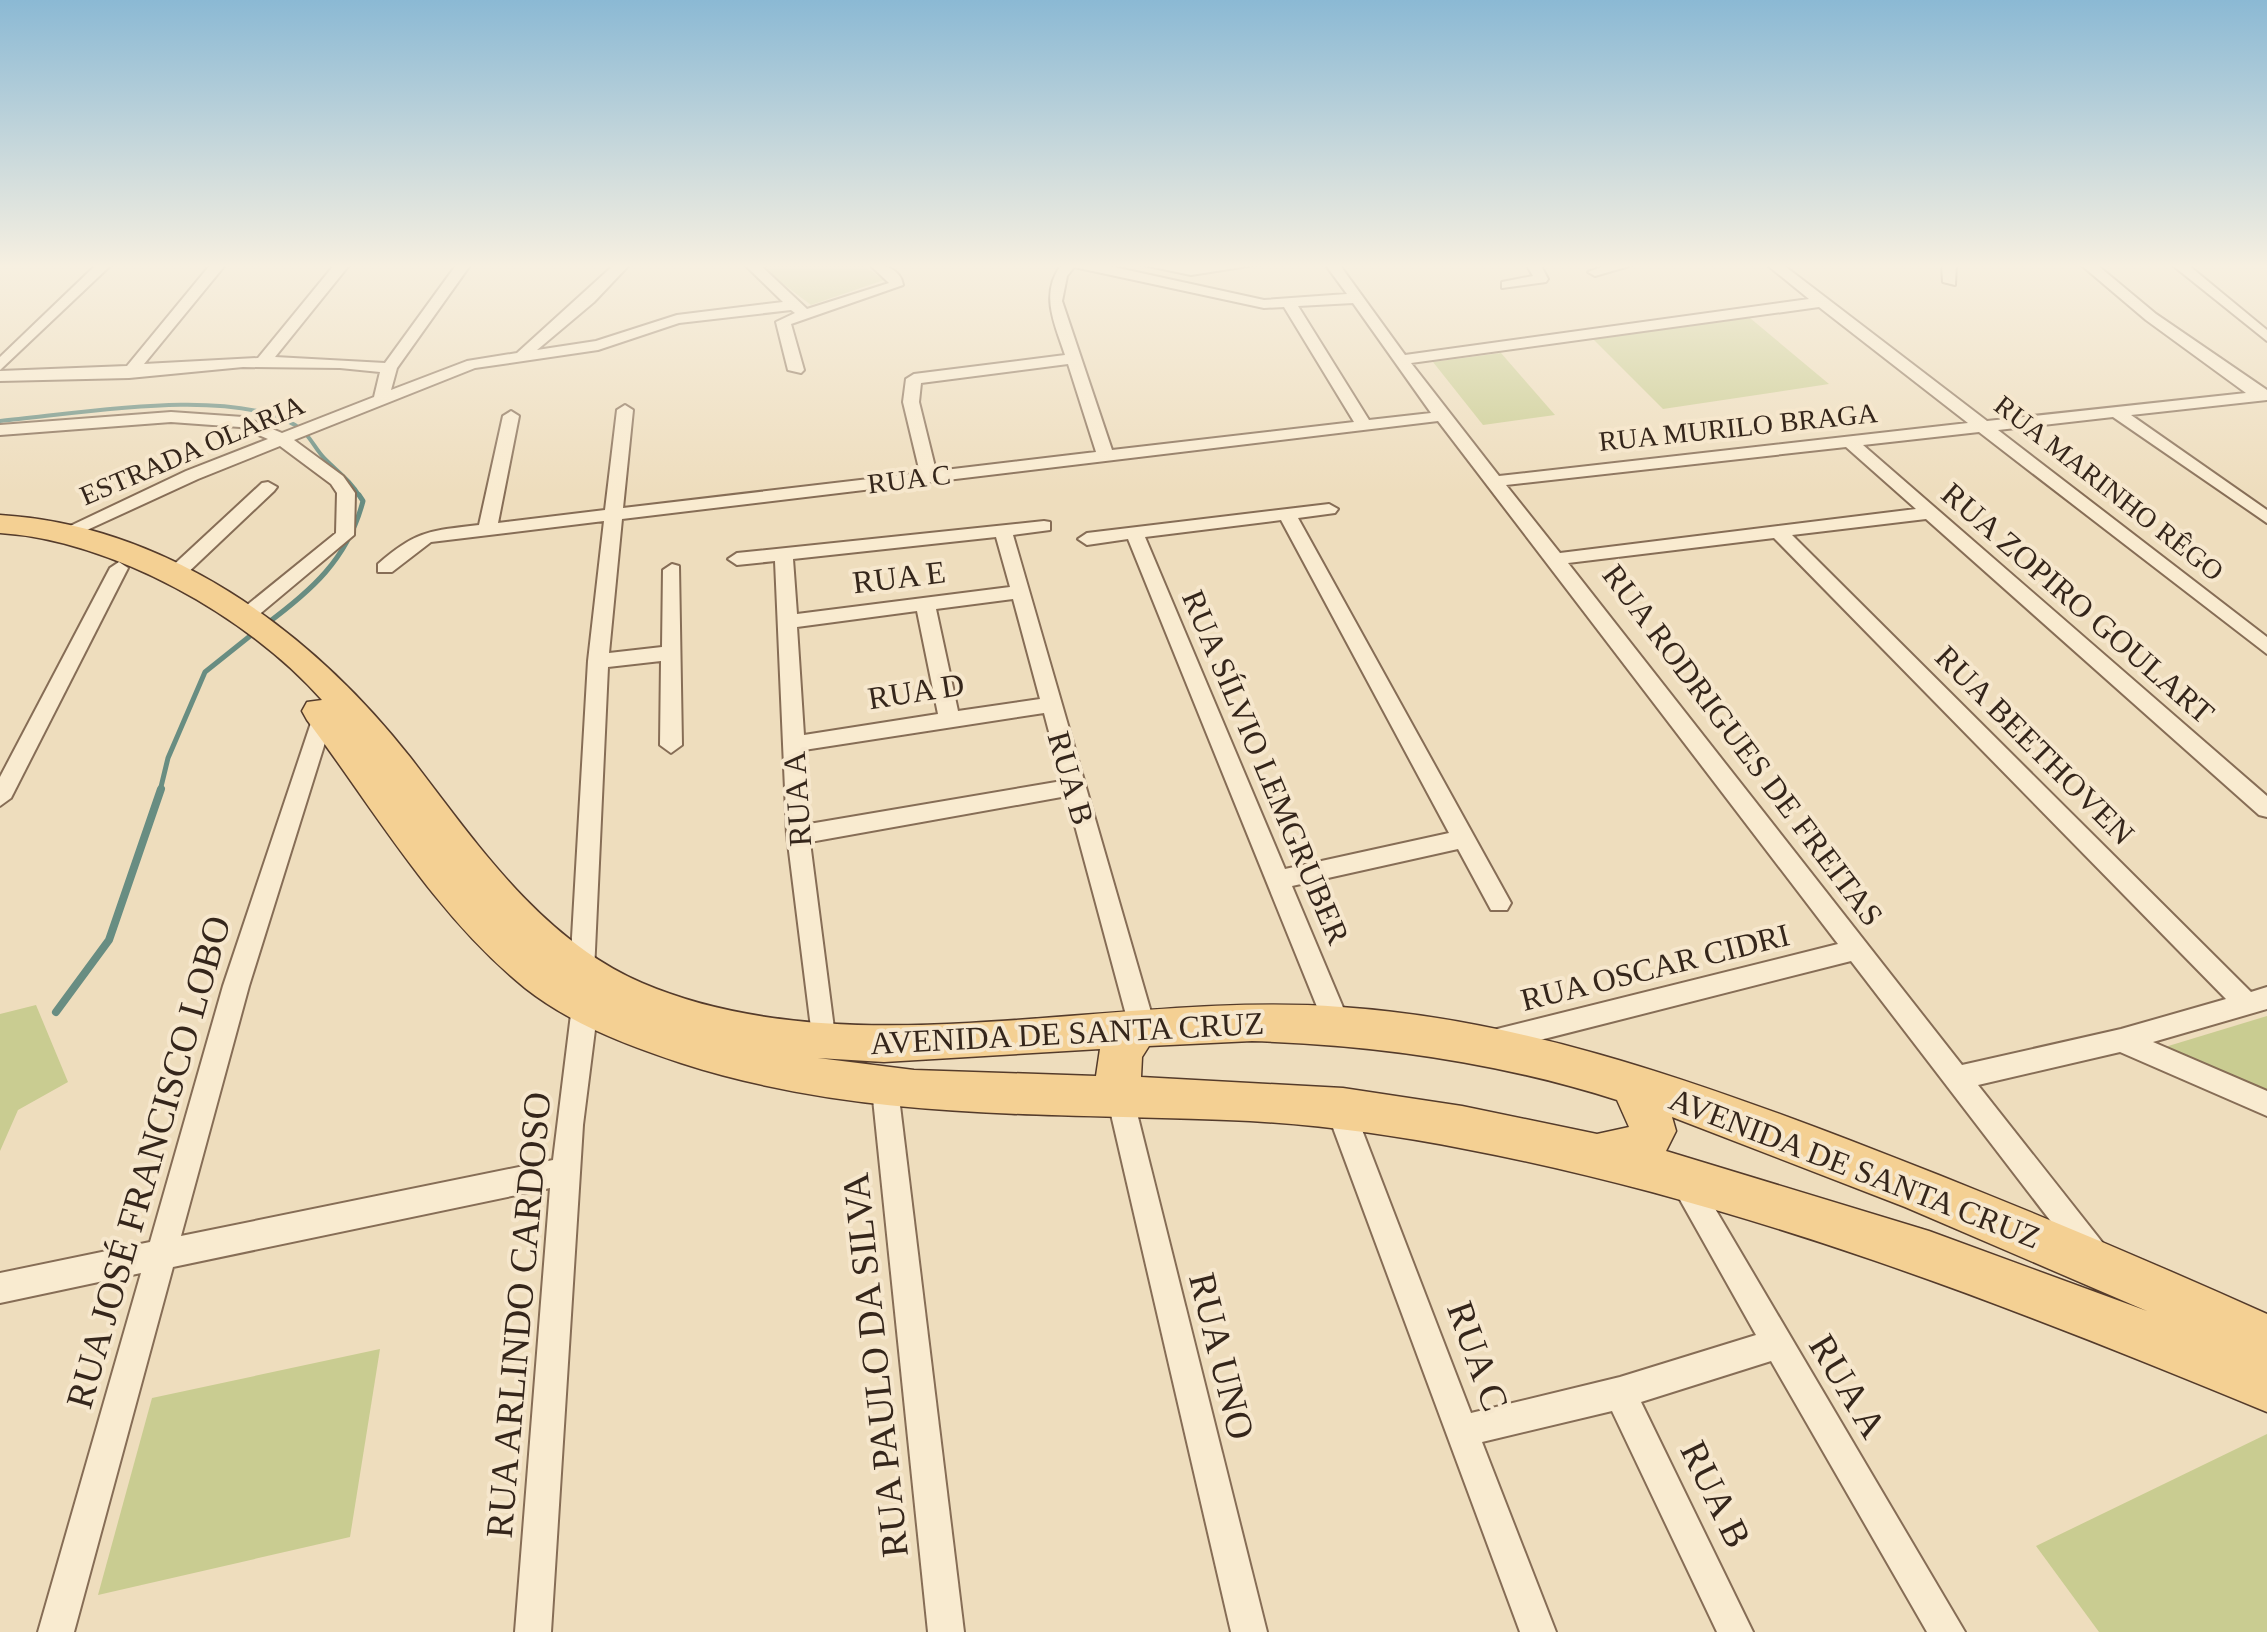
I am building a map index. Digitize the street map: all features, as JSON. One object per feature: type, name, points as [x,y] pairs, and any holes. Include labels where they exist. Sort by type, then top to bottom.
[{"type":"main road","name":"AVENIDA DE SANTA CRUZ","points":[[0,524],[74,531],[135,552],[174,575],[250,633],[324,716],[495,938],[700,1052],[769,1070],[885,1089],[1230,1100],[1340,1109],[1460,1127],[1682,1178],[1879,1239],[2094,1315],[2267,1386]]},
{"type":"main road","name":"AVENIDA DE SANTA CRUZ","points":[[0,537],[68,546],[250,633],[320,675],[487,883],[584,989],[629,997],[720,1026],[823,1044],[1142,1026],[1337,1024],[1472,1044],[1630,1081],[1844,1160],[2102,1265],[2267,1340]]},
{"type":"main road","points":[[1120,1097],[1120,1052],[1126,1038],[1142,1026]]},
{"type":"main road","points":[[1584,1155],[1626,1153],[1649,1142],[1651,1118],[1630,1081]]},
{"type":"street","points":[[0,365],[26,340]]},
{"type":"street","points":[[129,373],[156,340]]},
{"type":"street","points":[[265,359],[280,340]]},
{"type":"street","points":[[381,400],[389,368],[409,340]]},
{"type":"street","points":[[524,353],[540,340]]},
{"type":"street","name":"ESTRADA OLARIA","points":[[74,531],[285,437],[472,364],[613,340]]},
{"type":"street","points":[[786,340],[796,370]]},
{"type":"street","points":[[1067,340],[1106,456]]},
{"type":"street","points":[[1312,340],[1364,425]]},
{"type":"street","name":"RUA RODRIGUES DE FREITAS","points":[[1387,340],[1853,950],[2102,1265]]},
{"type":"street","points":[[1401,360],[1544,340]]},
{"type":"street","name":"RUA MARINHO RÊGO","points":[[1871,340],[2267,648]]},
{"type":"street","points":[[2180,340],[2258,397],[2267,413]]},
{"type":"street","points":[[0,376],[129,373],[265,359],[340,361],[389,368]]},
{"type":"street","points":[[929,476],[910,386],[918,378],[1073,360]]},
{"type":"street","name":"RUA MURILO BRAGA","points":[[1498,481],[2258,397]]},
{"type":"street","name":"RUA ARLINDO CARDOSO","points":[[532,1632],[566,1171],[584,989],[598,661],[625,410]]},
{"type":"street","points":[[2118,413],[2267,518]]},
{"type":"street","points":[[487,532],[511,416]]},
{"type":"street","name":"RUA C","points":[[385,568],[428,537],[1443,416]]},
{"type":"street","points":[[0,430],[220,417],[285,437],[337,480],[346,493],[348,524],[345,535],[250,633]]},
{"type":"street","name":"RUA ZOPIRO GOULART","points":[[1850,442],[2267,809]]},
{"type":"street","points":[[174,575],[268,487]]},
{"type":"street","points":[[1087,539],[1329,509]]},
{"type":"street","points":[[1558,559],[1930,513]]},
{"type":"street","points":[[1286,515],[1500,903]]},
{"type":"street","points":[[737,559],[1044,526]]},
{"type":"street","name":"RUA B","points":[[1003,530],[1142,1026]]},
{"type":"street","name":"RUA BEETHOVEN","points":[[1778,532],[2257,1001]]},
{"type":"street","name":"RUA SÍLVIO LEMGRUBER","points":[[1134,534],[1337,1024]]},
{"type":"street","name":"RUA A","points":[[784,554],[798,835],[823,1044]]},
{"type":"street","points":[[0,798],[119,568]]},
{"type":"street","points":[[670,745],[672,570]]},
{"type":"street","name":"RUA E","points":[[785,622],[1022,592]]},
{"type":"street","points":[[925,604],[948,718]]},
{"type":"street","points":[[598,661],[669,654]]},
{"type":"street","name":"RUA D","points":[[792,744],[1049,705]]},
{"type":"street","name":"RUA JOSÉ FRANCISCO LOBO","points":[[56,1632],[236,986],[324,716]]},
{"type":"street","points":[[798,835],[1073,788]]},
{"type":"street","points":[[1280,879],[1462,839]]},
{"type":"street","name":"RUA OSCAR CIDRI","points":[[1472,1044],[1853,950]]},
{"type":"street","points":[[1954,1079],[2121,1040],[2257,1001]]},
{"type":"street","points":[[2121,1040],[2267,1104]]},
{"type":"street","name":"RUA PAULO DA SILVA","points":[[885,1089],[946,1632]]},
{"type":"street","name":"RUA UNO","points":[[1120,1097],[1250,1632]]},
{"type":"street","name":"RUA C","points":[[1340,1109],[1538,1632]]},
{"type":"street","points":[[0,1288],[566,1171]]},
{"type":"street","name":"RUA A","points":[[1682,1178],[1947,1632]]},
{"type":"street","points":[[1463,1431],[1620,1393],[1776,1344]]},
{"type":"street","name":"RUA B","points":[[1620,1393],[1736,1632]]},
{"type":"green space","points":[[1594,340],[1777,340],[1829,384],[1663,409]]},
{"type":"green space","points":[[1501,353],[1555,415],[1483,425],[1433,362]]},
{"type":"green space","points":[[36,1005],[68,1082],[18,1110],[0,1151],[0,1014]]},
{"type":"green space","points":[[2267,1016],[2267,1100],[2165,1047]]},
{"type":"green space","points":[[380,1349],[350,1537],[98,1595],[152,1398]]},
{"type":"green space","points":[[2267,1434],[2267,1632],[2099,1632],[2036,1546]]},
{"type":"waterway","points":[[0,421],[152,406],[232,407],[267,413],[300,429],[361,498]]},
{"type":"waterway","points":[[265,625],[312,586],[338,557],[356,522],[361,498]]},
{"type":"waterway","points":[[160,791],[168,758],[205,672],[255,632]]},
{"type":"waterway","points":[[56,1012],[109,940],[161,789]]}]
